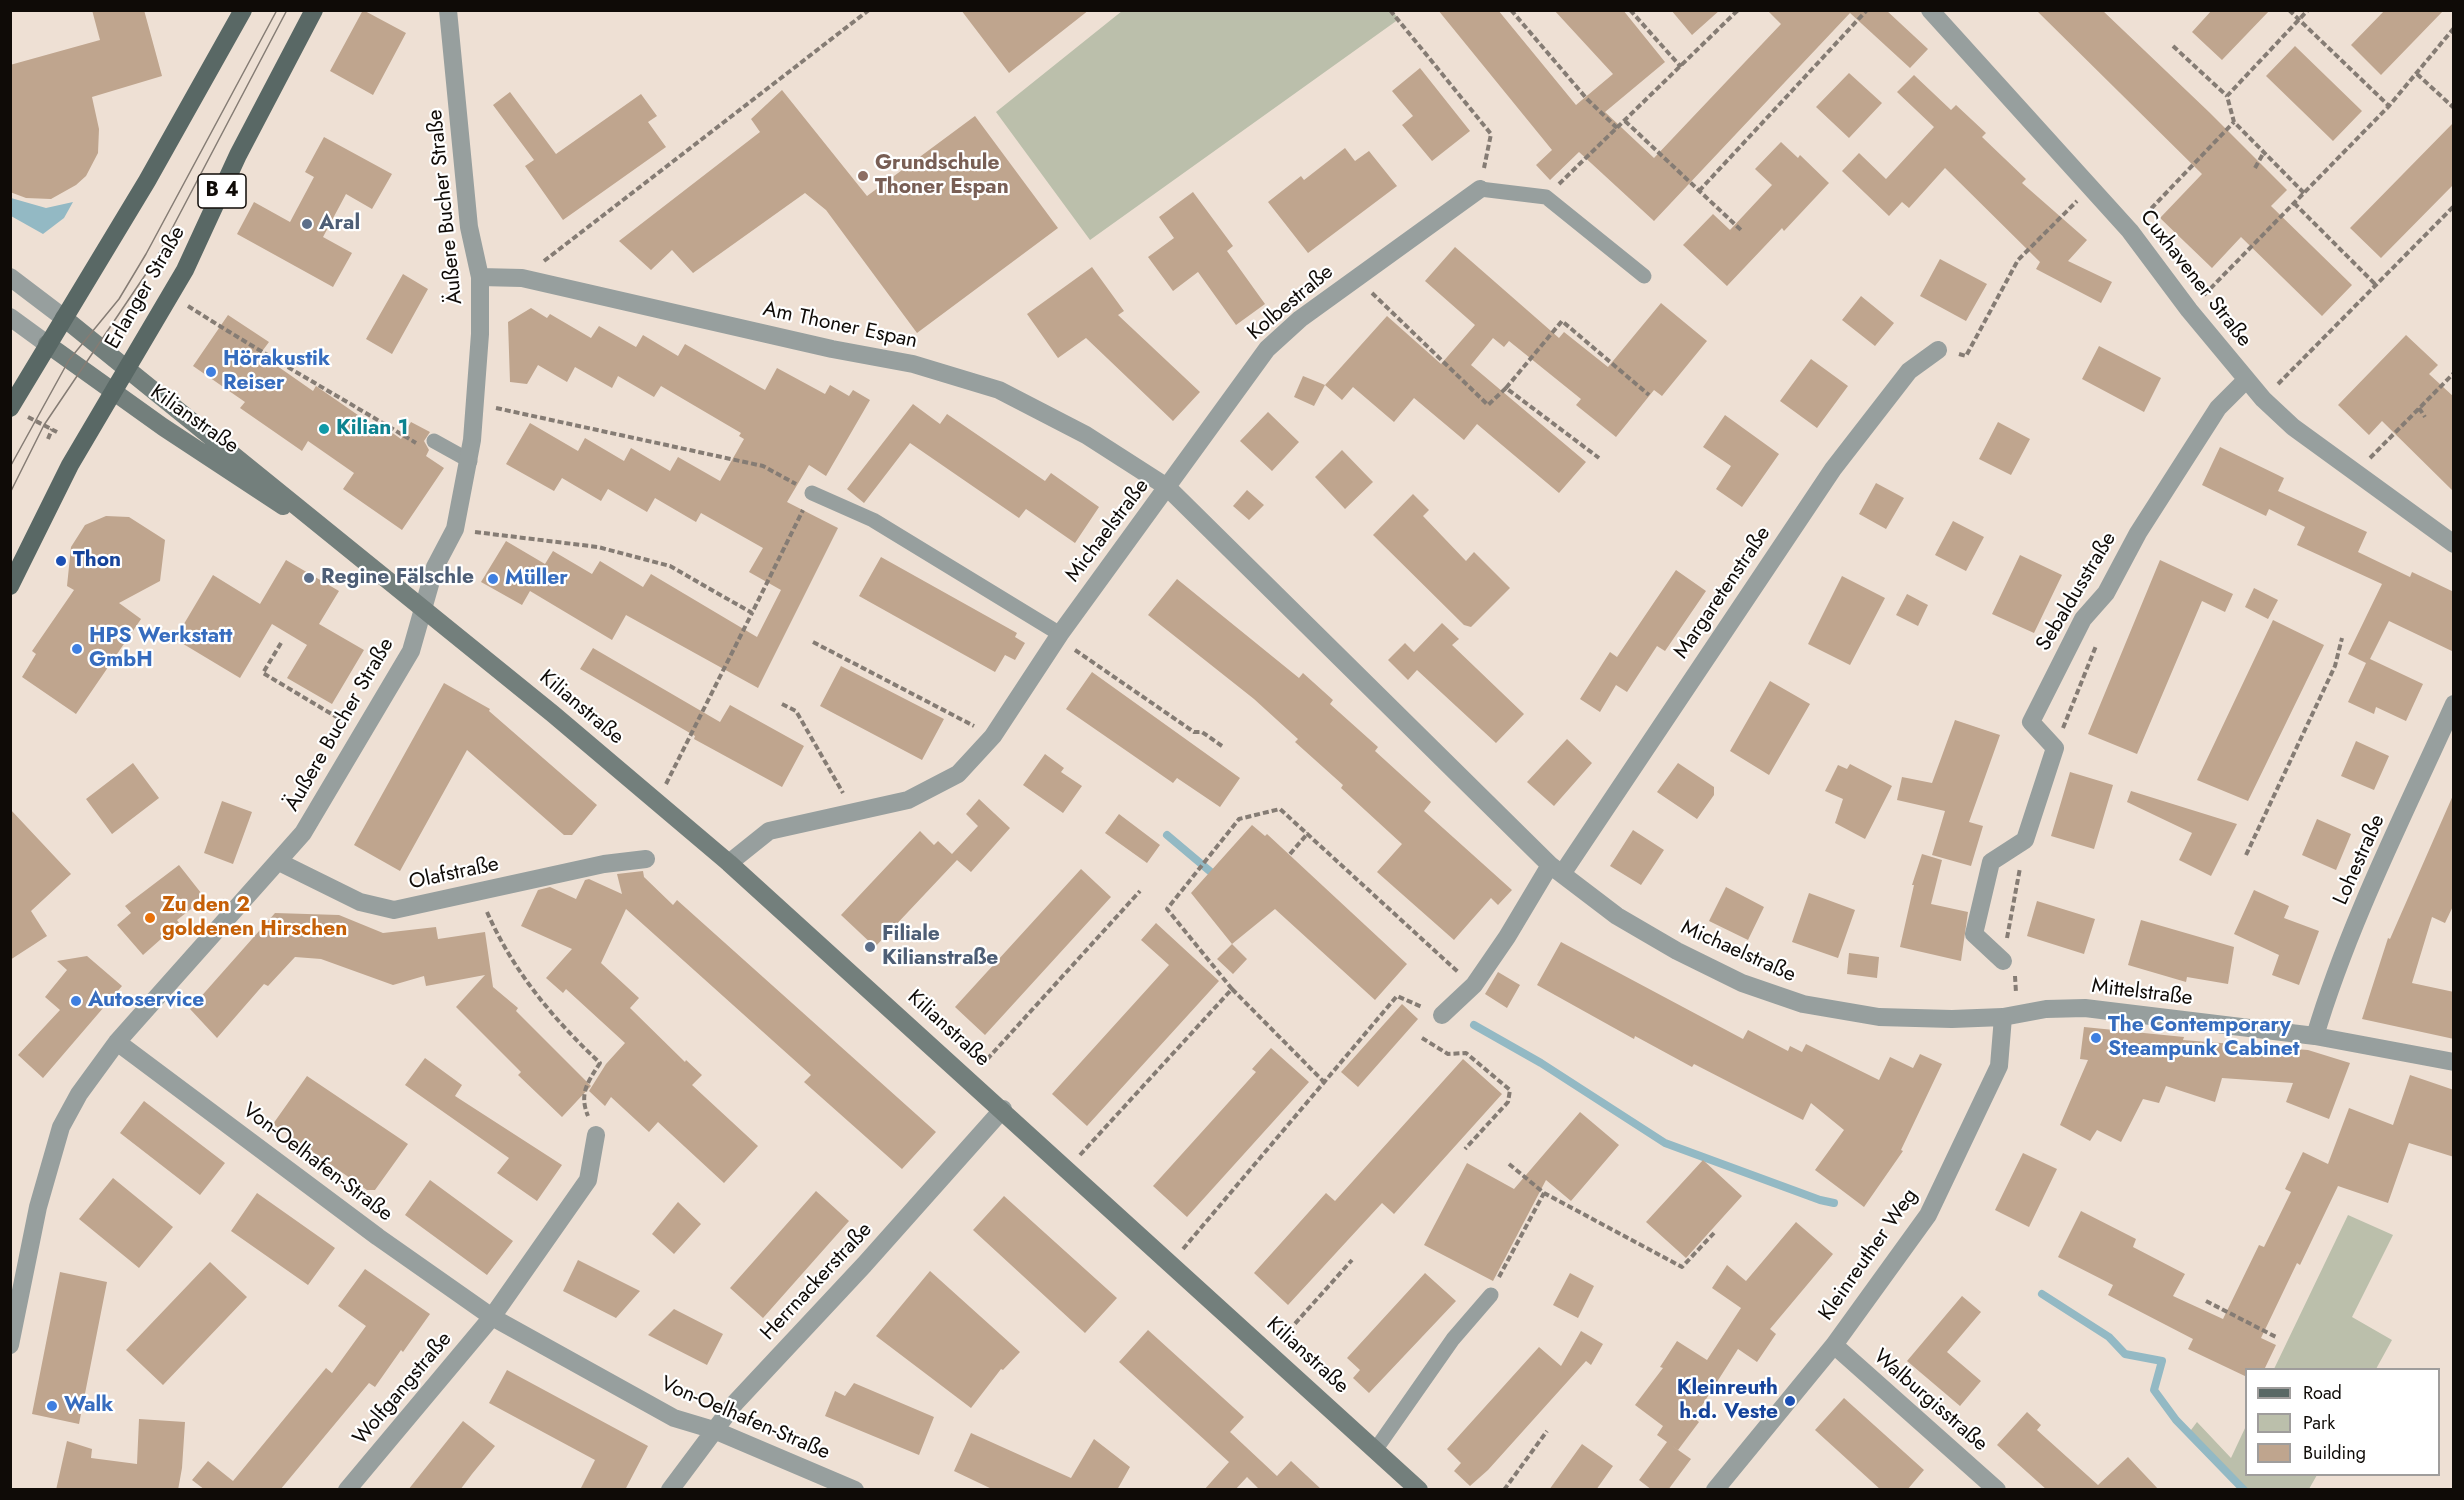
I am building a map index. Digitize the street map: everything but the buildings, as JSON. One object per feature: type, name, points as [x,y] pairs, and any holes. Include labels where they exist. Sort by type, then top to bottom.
[{"type":"main road","points":[[17,411],[47,344],[147,181],[243,10]]},
{"type":"main road","name":"Erlanger Straße","points":[[10,586],[70,465],[185,270],[238,155],[314,10]]},
{"type":"main road","name":"Kilianstraße","points":[[64,318],[264,479],[320,528],[423,607],[729,863],[1003,1109],[1419,1490]]},
{"type":"main road","name":"Kilianstraße","points":[[47,344],[258,492],[320,528]]},
{"type":"street","name":"Äußere Bucher Straße","points":[[10,1345],[38,1207],[61,1127],[79,1094],[117,1042],[303,833],[411,651],[435,567],[456,529],[470,461],[480,334],[480,277],[469,227],[448,10]]},
{"type":"street","name":"Cuxhavener Straße","points":[[1930,10],[2130,231],[2189,310],[2263,399],[2293,427],[2454,544]]},
{"type":"street","name":"Kolbestraße","points":[[1167,487],[1267,349],[1300,320],[1480,189]]},
{"type":"street","points":[[10,277],[64,318]]},
{"type":"street","name":"Am Thoner Espan","points":[[480,277],[522,278],[832,349],[913,364],[999,390],[1086,435],[1167,487]]},
{"type":"street","points":[[10,317],[47,344]]},
{"type":"street","name":"Margaretenstraße","points":[[1556,870],[1833,470],[1909,371],[1938,350]]},
{"type":"street","name":"Sebaldusstraße","points":[[2055,748],[2031,722],[2082,619],[2106,593],[2138,533],[2218,408],[2246,380]]},
{"type":"street","name":"Michaelstraße","points":[[729,863],[769,831],[908,800],[958,774],[993,736],[1060,634],[1167,487],[1556,870],[1617,916],[1677,951],[1742,983],[1803,1004],[1879,1017],[2004,1017]]},
{"type":"street","name":"Lohestraße","points":[[2315,1036],[2325,1004],[2361,913],[2454,704]]},
{"type":"street","points":[[2003,961],[1974,934],[1991,862],[2025,840],[2055,748]]},
{"type":"street","name":"Olafstraße","points":[[279,862],[360,902],[394,910],[604,864],[646,859]]},
{"type":"street","points":[[1442,1015],[1474,985],[1556,870]]},
{"type":"street","name":"Mittelstraße","points":[[2004,1017],[2046,1008],[2085,1008],[2315,1036],[2454,1062]]},
{"type":"street","name":"Kleinreuther Weg","points":[[1715,1490],[1834,1345],[1928,1215],[1999,1066],[2004,1017]]},
{"type":"street","name":"Von-Oelhafen-Straße","points":[[117,1042],[378,1237],[492,1317],[674,1418],[714,1431],[855,1490]]},
{"type":"street","name":"Herrnackerstraße","points":[[670,1490],[735,1403],[1003,1109]]},
{"type":"street","points":[[492,1317],[588,1180],[596,1135]]},
{"type":"street","name":"Wolfgangstraße","points":[[347,1490],[492,1317]]},
{"type":"street","name":"Walburgisstraße","points":[[1834,1345],[1997,1490]]},
{"type":"lane","points":[[1480,189],[1546,197],[1644,276]]},
{"type":"lane","points":[[427,443],[470,461]]},
{"type":"lane","points":[[812,493],[873,520],[1060,634]]},
{"type":"lane","points":[[1376,1449],[1453,1339],[1491,1295]]},
{"type":"path","points":[[522,278],[869,10]]},
{"type":"path","points":[[1390,10],[1491,134],[1480,189]]},
{"type":"path","points":[[1511,10],[1587,99],[1617,128]]},
{"type":"path","points":[[1630,10],[1681,67]]},
{"type":"path","points":[[1546,197],[1738,10]]},
{"type":"path","points":[[1699,191],[1868,10]]},
{"type":"path","points":[[2289,10],[2389,106]]},
{"type":"path","points":[[2227,96],[2308,10]]},
{"type":"path","points":[[2189,310],[2389,106],[2454,28]]},
{"type":"path","points":[[2173,46],[2227,96],[2234,123],[2304,193]]},
{"type":"path","points":[[2417,74],[2454,108]]},
{"type":"path","points":[[1625,121],[1742,231]]},
{"type":"path","points":[[2130,231],[2234,123]]},
{"type":"path","points":[[2255,168],[2264,152]]},
{"type":"path","points":[[1938,350],[1966,356],[2018,260],[2090,187]]},
{"type":"path","points":[[2294,203],[2376,285]]},
{"type":"path","points":[[2263,399],[2454,206]]},
{"type":"path","points":[[1356,278],[1488,405],[1506,388],[1562,321],[1649,395]]},
{"type":"path","points":[[187,305],[266,356],[296,370],[427,443]]},
{"type":"path","points":[[2356,473],[2454,373]]},
{"type":"path","points":[[1506,388],[1599,458]]},
{"type":"path","points":[[475,404],[763,466],[812,493],[657,801]]},
{"type":"path","points":[[2419,408],[2425,417]]},
{"type":"path","points":[[17,411],[55,431],[48,439]]},
{"type":"path","points":[[456,529],[598,547],[670,566],[752,613]]},
{"type":"path","points":[[1060,634],[1074,649],[1175,719],[1222,746]]},
{"type":"path","points":[[2246,855],[2335,666],[2342,638]]},
{"type":"path","points":[[813,642],[993,736]]},
{"type":"path","points":[[281,643],[263,673],[363,732]]},
{"type":"path","points":[[2055,748],[2097,643]]},
{"type":"path","points":[[782,704],[796,711],[854,812]]},
{"type":"path","points":[[1323,1081],[1232,989],[1167,909],[1239,819],[1281,809],[1474,985]]},
{"type":"path","points":[[1290,854],[1308,833]]},
{"type":"path","points":[[2004,1017],[2017,991],[2015,974],[2003,961],[2025,840]]},
{"type":"path","points":[[969,1079],[1140,891]]},
{"type":"path","points":[[478,892],[495,930],[531,989],[563,1029],[600,1063],[583,1089],[583,1104],[596,1135]]},
{"type":"path","points":[[1068,1169],[1232,989]]},
{"type":"path","points":[[1172,1264],[1323,1081],[1397,996],[1442,1015]]},
{"type":"path","points":[[1422,1038],[1448,1054],[1466,1053],[1509,1090],[1508,1102],[1465,1149]]},
{"type":"path","points":[[1509,1164],[1544,1193],[1682,1267],[1714,1233]]},
{"type":"path","points":[[1491,1295],[1544,1193]]},
{"type":"path","points":[[1269,1352],[1352,1260]]},
{"type":"path","points":[[2206,1301],[2278,1338]]},
{"type":"path","points":[[1504,1490],[1547,1431]]},
{"type":"green space","points":[[1122,11],[1392,11],[1399,19],[1090,240],[996,112]]},
{"type":"green space","points":[[2348,1215],[2393,1235],[2352,1317],[2392,1340],[2377,1368],[2274,1368]]},
{"type":"green space","points":[[2197,1422],[2231,1458],[2245,1428],[2245,1476],[2316,1476],[2309,1489],[2240,1489],[2188,1434]]},
{"type":"water","points":[[11,198],[46,208],[73,202],[64,218],[43,234],[11,216]]},
{"type":"waterway","points":[[1167,835],[1218,878]]},
{"type":"waterway","points":[[1474,1025],[1541,1063],[1665,1143],[1820,1200],[1834,1203]]},
{"type":"waterway","points":[[2042,1294],[2109,1337],[2125,1354],[2162,1361],[2154,1390],[2176,1420],[2244,1490]]},
{"type":"tram line","points":[[10,467],[69,360],[119,299],[146,254],[277,10]]},
{"type":"tram line","points":[[10,493],[44,425],[156,259],[287,10]]},
{"type":"place","name":"Grundschule Thoner Espan","points":[[863,176]]},
{"type":"place","name":"Aral","points":[[307,224]]},
{"type":"place","name":"Hörakustik Reiser","points":[[211,372]]},
{"type":"place","name":"Kilian 1","points":[[324,429]]},
{"type":"place","name":"Thon","points":[[61,561]]},
{"type":"place","name":"Regine Fälschle","points":[[309,578]]},
{"type":"place","name":"Müller","points":[[493,579]]},
{"type":"place","name":"HPS Werkstatt GmbH","points":[[77,649]]},
{"type":"place","name":"Zu den 2 goldenen Hirschen","points":[[150,918]]},
{"type":"place","name":"Filiale Kilianstraße","points":[[870,947]]},
{"type":"place","name":"Autoservice","points":[[76,1001]]},
{"type":"place","name":"The Contemporary Steampunk Cabinet","points":[[2096,1038]]},
{"type":"place","name":"Kleinreuth h.d. Veste","points":[[1790,1401]]},
{"type":"place","name":"Walk","points":[[52,1406]]}]
